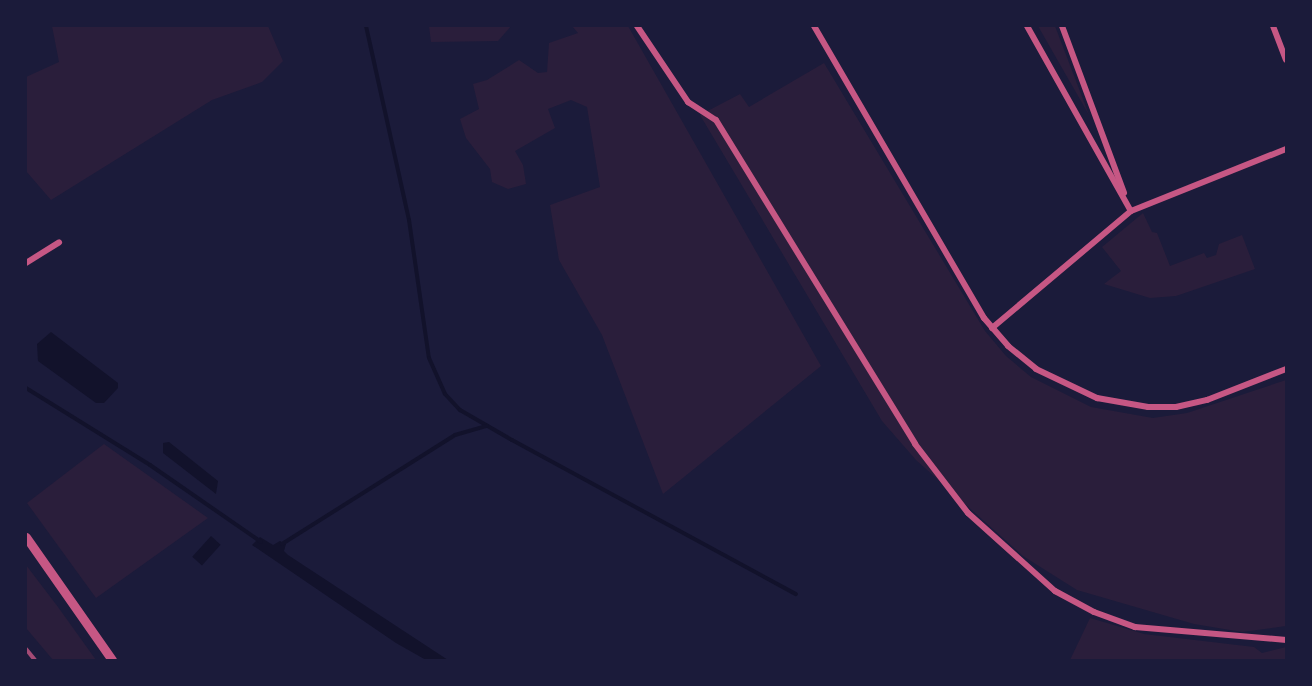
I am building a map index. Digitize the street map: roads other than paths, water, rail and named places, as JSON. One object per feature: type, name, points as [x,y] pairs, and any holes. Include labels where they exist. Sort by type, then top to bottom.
[{"type":"street","points":[[637,26],[688,102],[716,120],[915,444],[968,513],[1054,591],[1094,612],[1136,627],[1248,640],[1287,640]]},
{"type":"street","points":[[814,26],[992,327],[1008,346],[1062,385],[1122,404],[1176,407],[1207,400],[1287,369]]},
{"type":"street","points":[[1027,26],[1131,211]]},
{"type":"street","points":[[1062,26],[1131,211]]},
{"type":"street","points":[[1273,26],[1287,60]]},
{"type":"street","points":[[992,327],[1131,211],[1287,149]]},
{"type":"street","points":[[26,263],[59,242]]},
{"type":"street","points":[[26,537],[112,660]]},
{"type":"waterway","points":[[366,26],[409,220],[429,358],[445,394],[460,410],[512,440],[796,594]]},
{"type":"waterway","points":[[26,388],[150,465],[261,542]]},
{"type":"waterway","points":[[282,544],[455,435],[487,426]]},
{"type":"railway","points":[[26,649],[35,660]]}]
